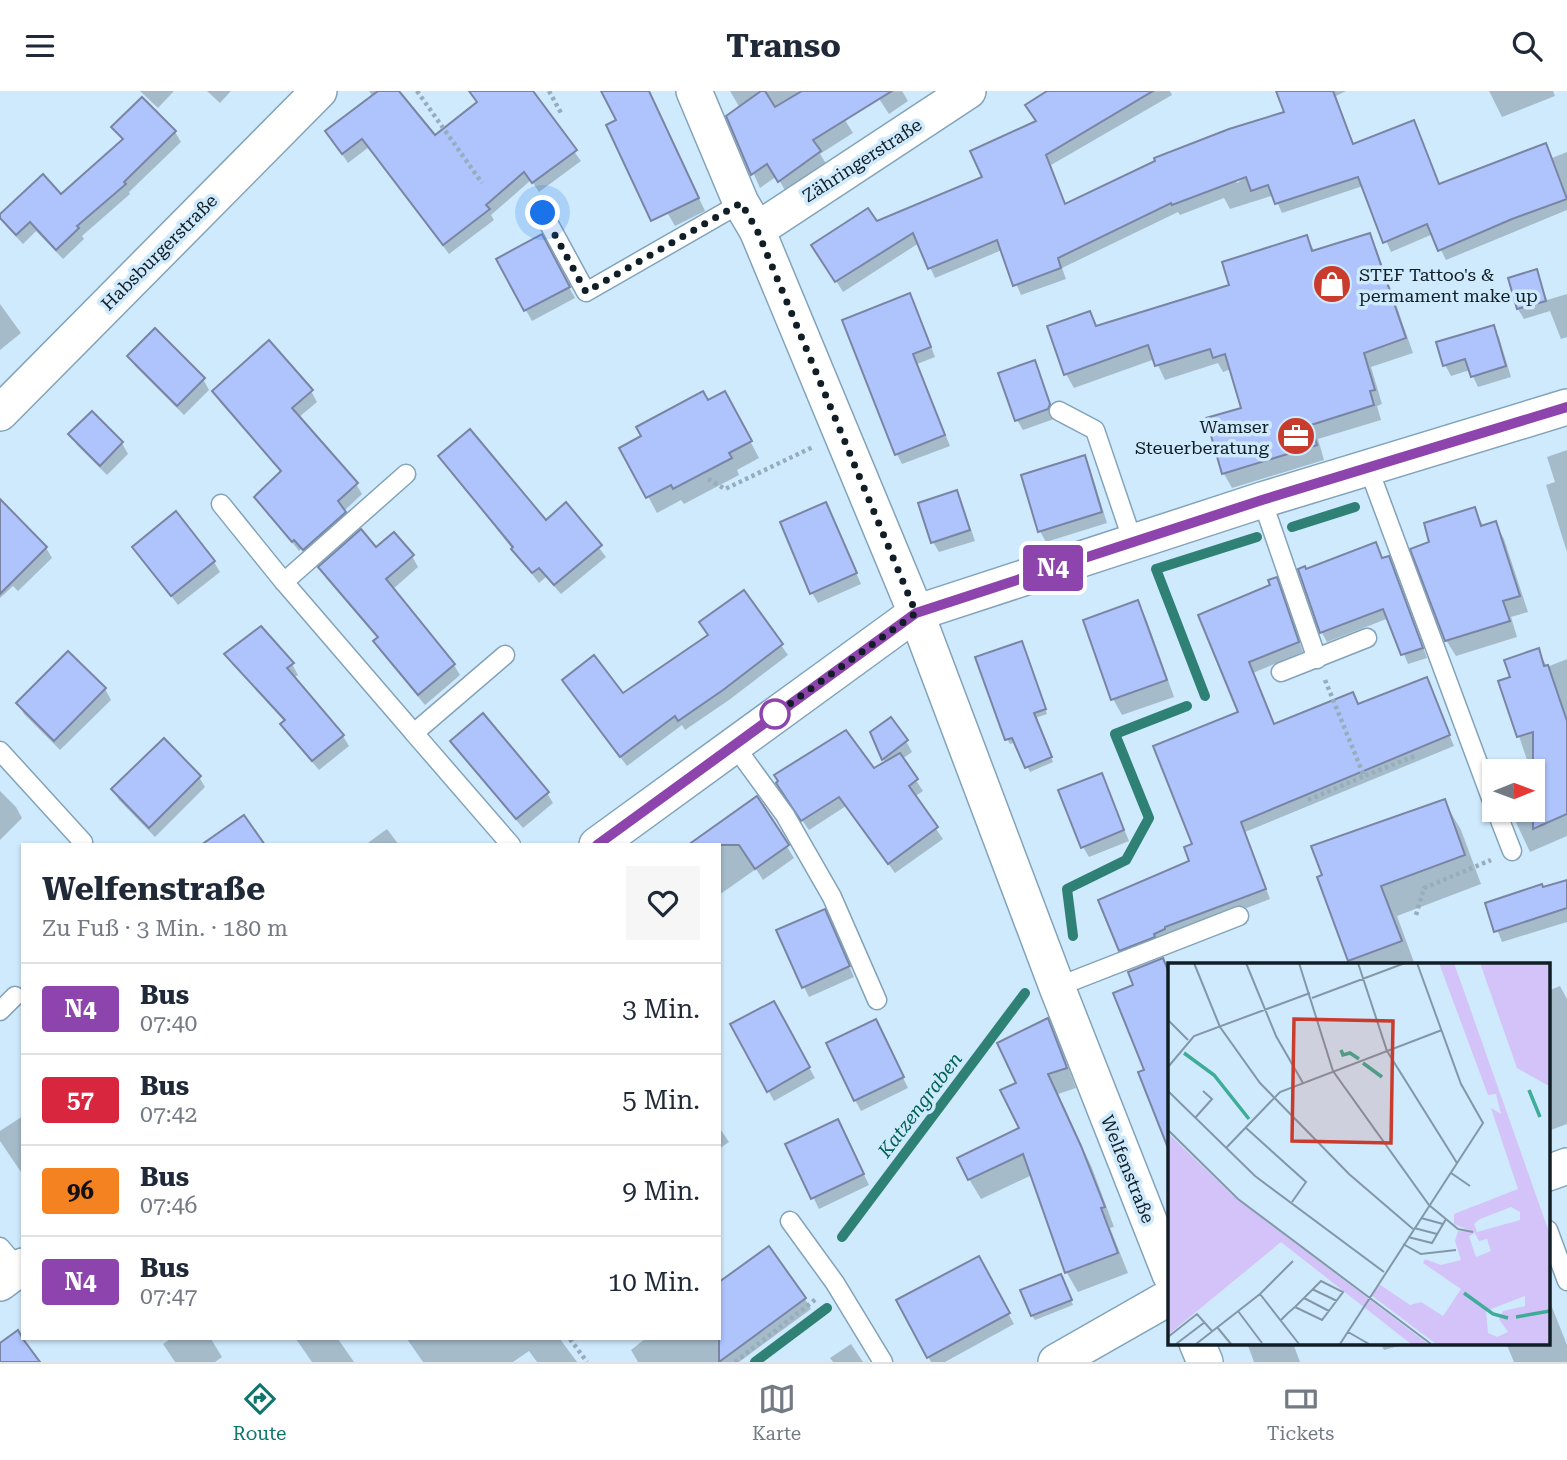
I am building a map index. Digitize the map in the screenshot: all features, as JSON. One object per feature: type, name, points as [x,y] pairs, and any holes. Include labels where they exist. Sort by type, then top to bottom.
[{"type":"street","name":"Habsburgerstraße","points":[[0,413],[319,91]]},
{"type":"street","name":"Welfenstraße","points":[[694,91],[916,613],[1057,987],[1168,1269]]},
{"type":"street","name":"Zähringerstraße","points":[[749,216],[968,91]]},
{"type":"street","points":[[600,843],[916,613],[1262,500],[1567,407]]},
{"type":"street","points":[[1550,1172],[1567,1166]]},
{"type":"street","points":[[1056,1362],[1168,1298]]},
{"type":"street","points":[[1198,1345],[1205,1362]]},
{"type":"lane","points":[[543,213],[586,292],[749,216]]},
{"type":"lane","points":[[1059,411],[1095,430],[1132,542]]},
{"type":"lane","points":[[1368,467],[1482,773]]},
{"type":"lane","points":[[285,582],[406,474]]},
{"type":"lane","points":[[1262,500],[1317,659]]},
{"type":"lane","points":[[221,503],[285,582],[509,843]]},
{"type":"lane","points":[[1281,672],[1367,638]]},
{"type":"lane","points":[[414,733],[505,655]]},
{"type":"lane","points":[[734,744],[785,815],[832,897],[877,1000]]},
{"type":"lane","points":[[0,751],[83,842]]},
{"type":"lane","points":[[1501,823],[1512,851]]},
{"type":"lane","points":[[1057,987],[1239,916]]},
{"type":"lane","points":[[0,1011],[15,996]]},
{"type":"lane","points":[[790,1221],[835,1283],[883,1362]]},
{"type":"lane","points":[[1550,1235],[1567,1281]]},
{"type":"path","points":[[417,91],[482,183]]},
{"type":"path","points":[[549,91],[561,113]]},
{"type":"path","points":[[708,479],[725,489],[841,434]]},
{"type":"path","points":[[1317,659],[1364,776]]},
{"type":"path","points":[[1308,800],[1415,756]]},
{"type":"path","points":[[1416,915],[1424,888],[1512,851]]},
{"type":"path","points":[[735,1362],[835,1283]]},
{"type":"path","points":[[571,1340],[587,1362]]},
{"type":"building","points":[[378,91],[399,91],[435,135],[477,102],[469,91],[533,91],[577,150],[532,183],[524,172],[486,205],[490,209],[443,245],[362,139],[342,154],[325,131]]},
{"type":"building","points":[[601,91],[649,91],[699,198],[651,221],[606,125],[616,120]]},
{"type":"building","points":[[761,91],[765,91],[775,107],[802,91],[892,91],[813,140],[821,151],[778,182],[767,164],[751,175],[726,116]]},
{"type":"building","points":[[1047,91],[1153,91],[1046,155],[1065,204],[1155,161],[1154,158],[1229,129],[1284,112],[1276,91],[1333,91],[1353,144],[1414,120],[1439,184],[1546,143],[1567,199],[1438,251],[1427,224],[1383,243],[1358,177],[1275,204],[1268,185],[1251,191],[1246,177],[1172,205],[1171,203],[1058,258],[1061,268],[1013,286],[997,240],[928,269],[913,233],[835,282],[811,245],[868,208],[877,221],[982,177],[970,151],[1036,121],[1025,105]]},
{"type":"building","points":[[142,97],[176,131],[124,182],[126,184],[77,226],[79,228],[56,250],[30,222],[16,235],[0,218],[0,214],[43,174],[61,194],[123,139],[111,127]]},
{"type":"building","points":[[1370,233],[1406,338],[1364,353],[1375,390],[1370,391],[1374,405],[1311,425],[1317,445],[1222,474],[1206,418],[1241,408],[1225,354],[1213,358],[1210,349],[1155,366],[1148,345],[1064,375],[1047,326],[1090,311],[1096,326],[1229,285],[1222,262],[1307,235],[1312,251]]},
{"type":"building","points":[[542,234],[570,287],[524,311],[496,259]]},
{"type":"building","points":[[1537,269],[1546,301],[1517,309],[1508,278]]},
{"type":"building","points":[[910,293],[931,347],[913,354],[945,435],[895,455],[842,320]]},
{"type":"building","points":[[1494,325],[1506,366],[1471,377],[1465,359],[1443,366],[1436,342]]},
{"type":"building","points":[[155,328],[205,378],[177,406],[127,356]]},
{"type":"building","points":[[269,340],[313,390],[292,408],[358,483],[338,501],[346,512],[303,550],[294,540],[292,542],[254,497],[281,471],[212,391]]},
{"type":"building","points":[[1035,360],[1050,404],[1048,409],[1015,421],[998,373]]},
{"type":"building","points":[[703,391],[708,400],[725,391],[752,441],[729,453],[732,458],[673,489],[671,485],[646,498],[619,448],[641,436],[636,427]]},
{"type":"building","points":[[92,411],[123,442],[100,466],[68,434]]},
{"type":"building","points":[[470,429],[546,520],[566,502],[602,545],[554,585],[539,568],[532,573],[438,456]]},
{"type":"building","points":[[1085,455],[1102,512],[1038,532],[1021,475]]},
{"type":"building","points":[[957,490],[970,530],[931,543],[918,503]]},
{"type":"building","points":[[0,499],[47,547],[0,594]]},
{"type":"building","points":[[826,502],[857,573],[810,594],[780,522]]},
{"type":"building","points":[[1475,507],[1481,526],[1496,521],[1520,596],[1503,601],[1510,621],[1445,641],[1410,549],[1429,542],[1424,523]]},
{"type":"building","points":[[176,511],[215,561],[171,596],[132,547]]},
{"type":"building","points":[[361,529],[376,547],[394,532],[414,555],[386,579],[455,664],[418,695],[373,641],[378,637],[318,567]]},
{"type":"building","points":[[1376,542],[1382,558],[1389,556],[1423,648],[1401,655],[1383,609],[1320,633],[1298,569],[1305,566],[1306,569]]},
{"type":"building","points":[[1277,577],[1299,642],[1249,662],[1274,724],[1353,692],[1358,704],[1427,677],[1450,735],[1241,822],[1266,889],[1165,927],[1154,934],[1155,937],[1119,951],[1098,900],[1189,861],[1184,847],[1192,844],[1153,746],[1238,712],[1198,615],[1270,585],[1268,580]]},
{"type":"building","points":[[744,590],[783,644],[723,690],[678,721],[675,716],[620,757],[562,680],[594,655],[623,693],[708,635],[699,622]]},
{"type":"building","points":[[1138,600],[1167,680],[1111,700],[1083,620]]},
{"type":"building","points":[[261,626],[294,663],[287,668],[344,735],[312,761],[280,724],[285,720],[224,654]]},
{"type":"building","points":[[1022,641],[1046,709],[1034,713],[1052,757],[1025,768],[1012,738],[1005,740],[975,657]]},
{"type":"building","points":[[1539,648],[1544,666],[1548,665],[1567,721],[1567,814],[1533,829],[1533,823],[1545,823],[1545,759],[1533,759],[1533,732],[1517,737],[1498,681],[1510,677],[1504,660]]},
{"type":"building","points":[[68,651],[106,688],[54,741],[16,703]]},
{"type":"building","points":[[483,713],[549,792],[516,819],[450,741]]},
{"type":"building","points":[[891,717],[908,740],[882,760],[870,732]]},
{"type":"building","points":[[846,730],[874,768],[900,753],[918,779],[909,786],[938,827],[888,864],[839,797],[801,821],[776,783],[778,781],[774,775]]},
{"type":"building","points":[[164,738],[201,776],[149,828],[111,789]]},
{"type":"building","points":[[1102,773],[1124,830],[1081,848],[1058,790]]},
{"type":"building","points":[[757,796],[789,845],[755,869],[739,845],[691,843]]},
{"type":"building","points":[[1445,799],[1465,855],[1381,886],[1402,941],[1348,961],[1317,877],[1322,875],[1311,846]]},
{"type":"building","points":[[244,815],[264,843],[204,843]]},
{"type":"building","points":[[1567,880],[1567,908],[1494,932],[1485,903],[1542,884],[1543,887]]},
{"type":"building","points":[[825,909],[850,966],[802,988],[776,930]]},
{"type":"building","points":[[1163,958],[1168,970],[1168,1148],[1138,1072],[1144,1070],[1113,993],[1133,985],[1128,972]]},
{"type":"building","points":[[774,1001],[810,1067],[767,1092],[730,1024]]},
{"type":"building","points":[[1048,1018],[1067,1068],[1048,1074],[1105,1207],[1101,1208],[1118,1253],[1065,1273],[1023,1154],[968,1180],[957,1158],[1019,1128],[1000,1090],[1016,1083],[997,1043]]},
{"type":"building","points":[[876,1019],[904,1077],[854,1101],[826,1043]]},
{"type":"building","points":[[838,1119],[864,1174],[811,1199],[785,1144]]},
{"type":"building","points":[[769,1246],[806,1298],[719,1362],[721,1281]]},
{"type":"building","points":[[979,1256],[1010,1313],[927,1358],[896,1300]]},
{"type":"building","points":[[1061,1274],[1072,1300],[1031,1316],[1020,1290]]},
{"type":"building","points":[[18,1330],[21,1340],[40,1362],[0,1362],[0,1343]]},
{"type":"waterway","name":"Katzengraben","points":[[1292,527],[1355,507]]},
{"type":"waterway","name":"Katzengraben","points":[[1205,696],[1156,569],[1257,537]]},
{"type":"waterway","name":"Katzengraben","points":[[1073,936],[1067,889],[1126,860],[1149,818],[1115,734],[1187,706]]},
{"type":"waterway","name":"Katzengraben","points":[[842,1237],[1025,993]]},
{"type":"waterway","name":"Katzengraben","points":[[755,1362],[827,1308]]},
{"type":"bus line","name":"N4","points":[[600,843],[916,613],[1262,500],[1567,407]]},
{"type":"place","name":"STEF Tattoo's & permament make up","points":[[1332,284]]},
{"type":"place","name":"Wamser Steuerberatung","points":[[1296,436]]},
{"type":"route","points":[[543,213],[586,292],[741,203],[757,230],[916,613],[773,716],[775,714]]}]
